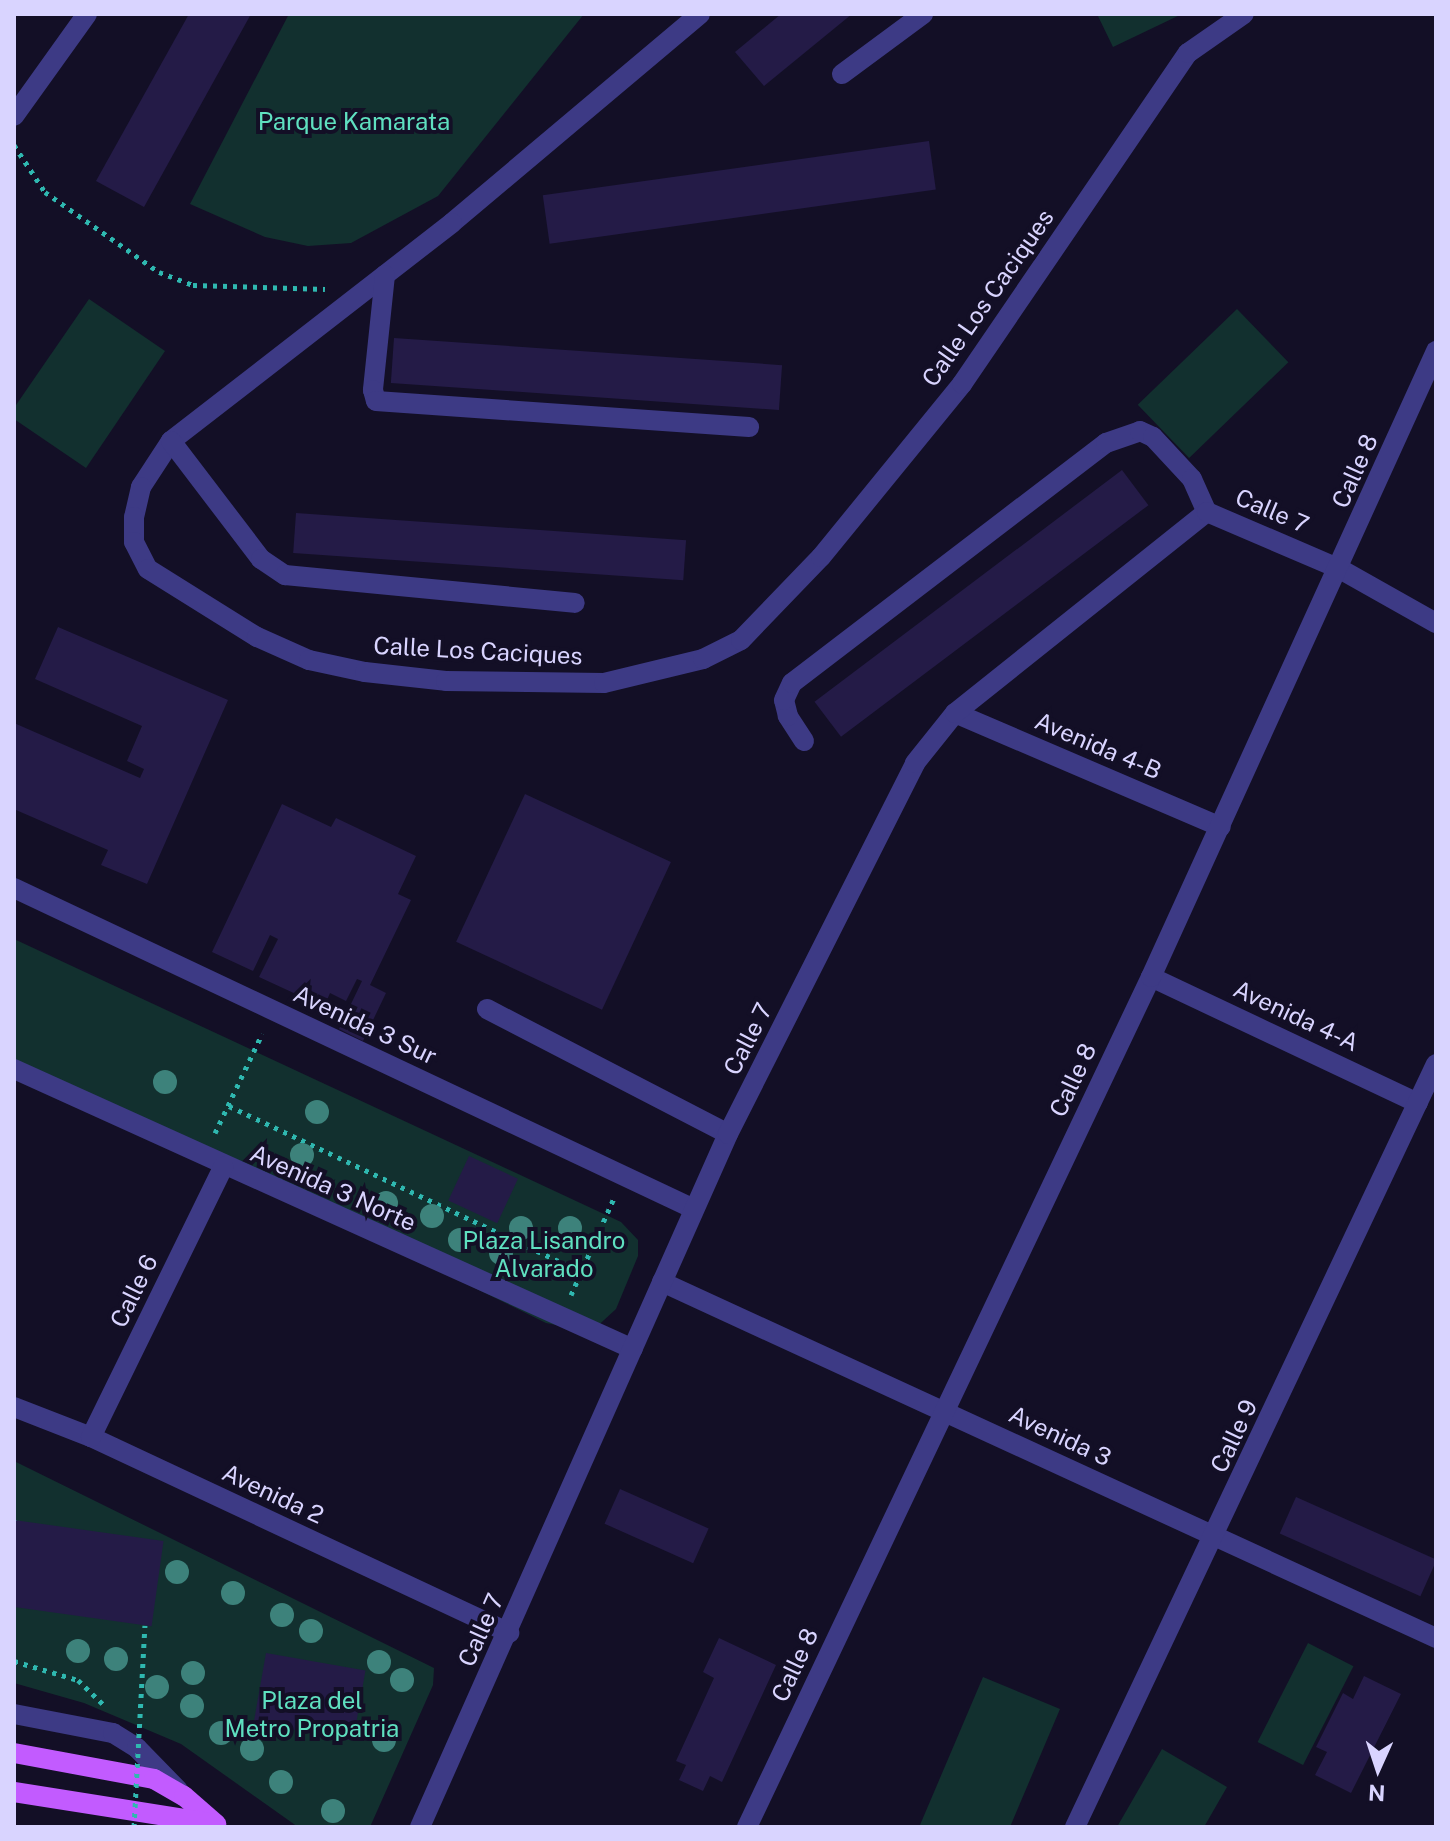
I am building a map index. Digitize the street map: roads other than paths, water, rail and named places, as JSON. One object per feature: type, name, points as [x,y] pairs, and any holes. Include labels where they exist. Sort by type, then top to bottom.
[{"type":"main road","points":[[14,1753],[154,1779],[184,1796],[221,1826]]},
{"type":"main road","points":[[14,1792],[221,1826]]},
{"type":"street","name":"Calle Los Caciques","points":[[700,14],[385,275],[171,441],[141,487],[134,517],[134,542],[148,569],[257,637],[309,660],[446,681],[604,683],[703,659],[741,640],[821,557],[962,384],[1188,53],[1244,14]]},
{"type":"street","points":[[842,74],[923,14]]},
{"type":"street","points":[[14,116],[82,16]]},
{"type":"street","points":[[385,275],[373,390],[376,401],[749,427]]},
{"type":"street","name":"Calle 8","points":[[747,1827],[1151,977],[1340,569],[1436,351]]},
{"type":"street","points":[[804,741],[788,716],[784,700],[792,683],[1106,443],[1140,431],[1153,437],[1192,479],[1207,512]]},
{"type":"street","points":[[171,441],[261,559],[285,575],[575,603]]},
{"type":"street","name":"Calle 7","points":[[420,1827],[509,1633],[728,1134],[915,763],[955,713],[1207,512],[1340,569],[1436,623]]},
{"type":"street","name":"Avenida 4-B","points":[[955,713],[1221,827]]},
{"type":"street","name":"Avenida 3 Sur","points":[[14,888],[694,1209]]},
{"type":"street","name":"Avenida 4-A","points":[[1151,977],[1418,1103]]},
{"type":"street","points":[[487,1009],[728,1134]]},
{"type":"street","name":"Calle 9","points":[[1075,1827],[1215,1538],[1436,1064]]},
{"type":"street","name":"Avenida 3 Norte","points":[[14,1069],[559,1319],[633,1349]]},
{"type":"street","name":"Calle 6","points":[[91,1437],[223,1167]]},
{"type":"street","name":"Avenida 3","points":[[662,1282],[1436,1638]]},
{"type":"street","name":"Avenida 2","points":[[14,1407],[91,1437],[509,1633]]},
{"type":"street","points":[[14,1714],[113,1733],[137,1748],[184,1796]]},
{"type":"park label","name":"Parque Kamarata","points":[[354,122]]},
{"type":"park label","name":"Plaza Lisandro Alvarado","points":[[544,1255]]},
{"type":"park label","name":"Plaza del Metro Propatria","points":[[312,1715]]}]
